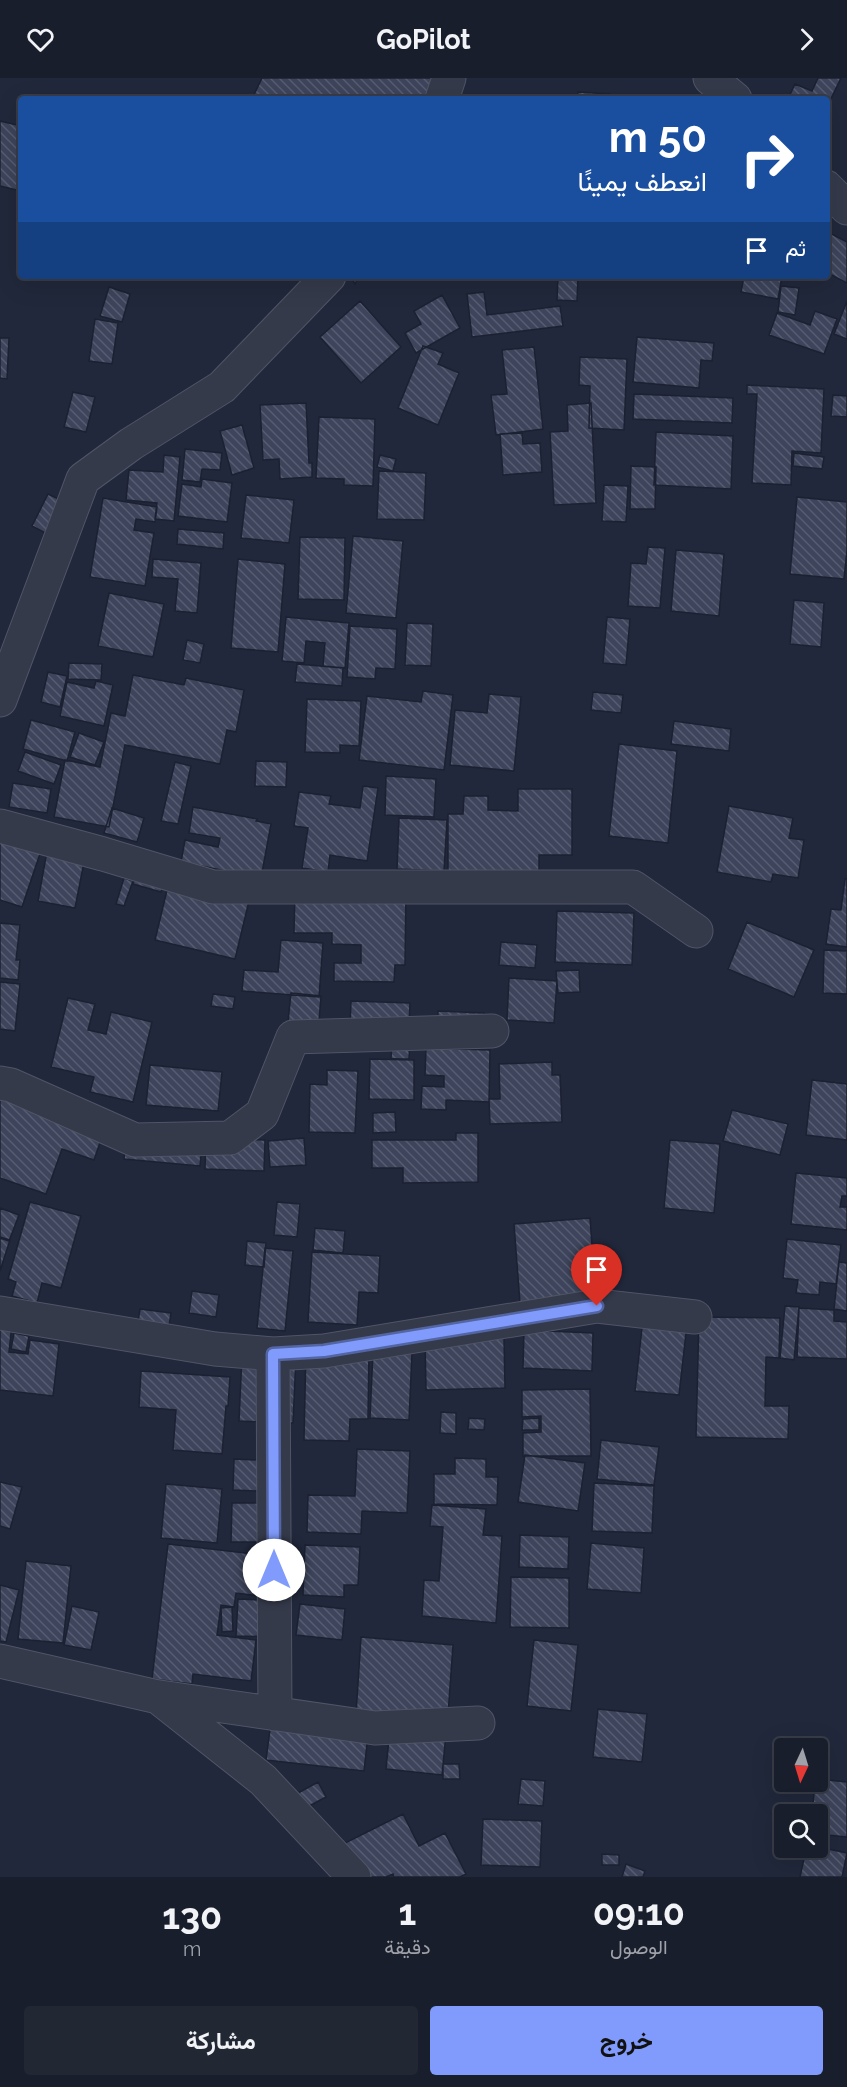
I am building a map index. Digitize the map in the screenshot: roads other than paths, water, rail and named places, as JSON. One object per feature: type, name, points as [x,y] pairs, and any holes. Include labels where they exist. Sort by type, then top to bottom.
[{"type":"street","points":[[443,96],[449,78]]},
{"type":"street","points":[[710,78],[731,96]]},
{"type":"street","points":[[830,191],[847,208]]},
{"type":"street","points":[[0,700],[84,479],[131,444],[222,387],[326,279]]},
{"type":"street","points":[[0,826],[213,887],[633,887],[696,931]]},
{"type":"street","points":[[0,1083],[11,1085],[135,1140],[230,1138],[262,1114],[293,1037],[492,1031]]},
{"type":"street","points":[[0,1313],[215,1349],[273,1354],[324,1351],[597,1306],[695,1317]]},
{"type":"street","points":[[273,1354],[275,1714]]},
{"type":"street","points":[[0,1662],[158,1697],[375,1728],[478,1723]]},
{"type":"street","points":[[158,1697],[263,1780],[354,1877]]}]
